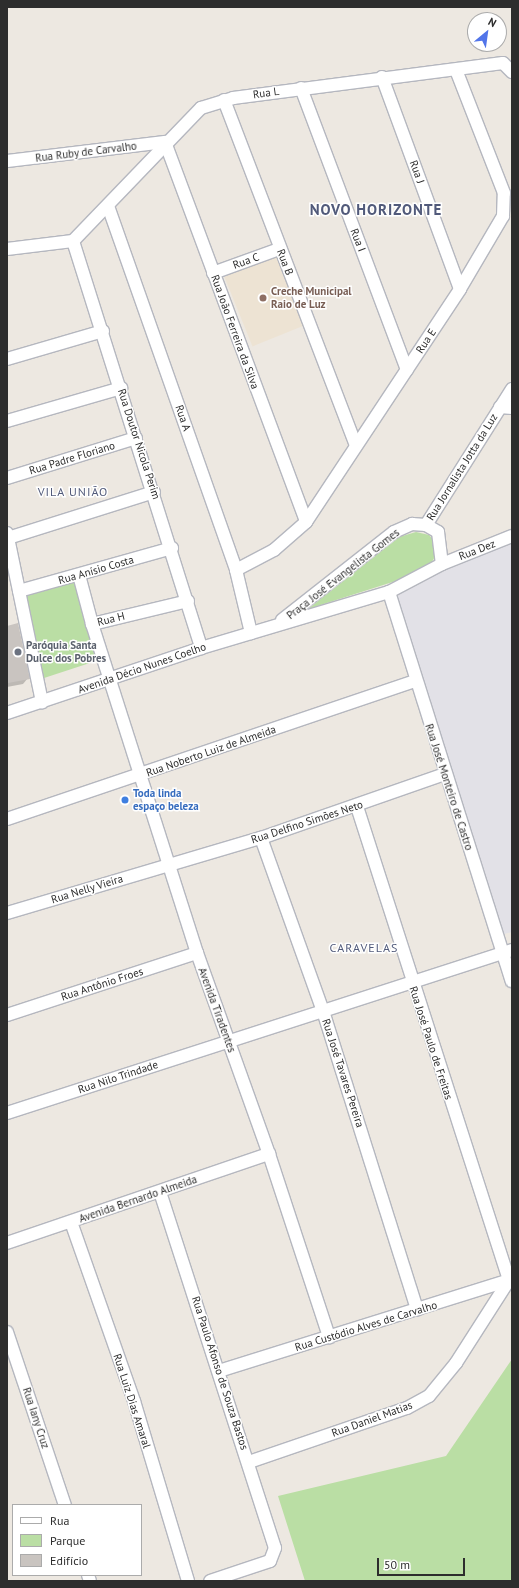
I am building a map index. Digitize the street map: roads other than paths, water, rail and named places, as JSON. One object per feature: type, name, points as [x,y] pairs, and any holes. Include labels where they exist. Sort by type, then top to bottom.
[{"type":"street","name":"Rua L","points":[[73,241],[108,206],[165,142],[201,108],[224,100],[382,77],[456,70],[504,63],[512,72]]},
{"type":"street","name":"Rua E","points":[[236,570],[274,550],[306,522],[460,289],[506,206],[456,70]]},
{"type":"street","name":"Rua J","points":[[382,77],[460,289]]},
{"type":"street","name":"Rua I","points":[[301,88],[407,370]]},
{"type":"street","name":"Rua B","points":[[224,100],[279,248],[356,446]]},
{"type":"street","name":"Rua Ruby de Carvalho","points":[[7,161],[165,142]]},
{"type":"street","name":"Rua João Ferreira da Silva","points":[[165,142],[306,522]]},
{"type":"street","name":"Rua A","points":[[108,206],[236,570],[251,632]]},
{"type":"street","points":[[7,249],[73,241]]},
{"type":"street","name":"Rua Doutor Nicola Perim","points":[[73,241],[172,548],[201,648]]},
{"type":"street","name":"Rua C","points":[[213,273],[279,248]]},
{"type":"street","points":[[7,358],[103,331]]},
{"type":"street","points":[[7,421],[121,388]]},
{"type":"street","name":"Rua Jornalista Jotta da Luz","points":[[426,525],[512,389]]},
{"type":"street","points":[[500,407],[512,408]]},
{"type":"street","name":"Rua Padre Floriano","points":[[7,478],[136,438]]},
{"type":"street","points":[[42,702],[7,535],[154,492]]},
{"type":"street","name":"Praça José Evangelista Gomes","points":[[278,624],[394,532],[412,524],[426,525]]},
{"type":"street","points":[[426,525],[438,532],[442,564]]},
{"type":"street","name":"Rua Dez","points":[[442,564],[512,536]]},
{"type":"street","name":"Rua Anísio Costa","points":[[19,591],[172,548]]},
{"type":"street","name":"Praça José Evangelista Gomes","points":[[278,624],[389,592],[442,564]]},
{"type":"street","points":[[80,575],[92,624]]},
{"type":"street","name":"Rua José Monteiro de Castro","points":[[389,592],[444,774],[508,951],[512,981]]},
{"type":"street","name":"Rua H","points":[[108,681],[92,624],[188,601]]},
{"type":"street","name":"Avenida Décio Nunes Coelho","points":[[7,713],[108,681],[201,648],[278,624]]},
{"type":"street","name":"Avenida Tiradentes","points":[[108,681],[197,953],[269,1154],[329,1337]]},
{"type":"street","name":"Rua Noberto Luiz de Almeida","points":[[7,818],[140,776],[415,681]]},
{"type":"street","name":"Rua Delfino Simões Neto","points":[[168,864],[261,838],[357,806],[444,774]]},
{"type":"street","name":"Rua José Paulo de Freitas","points":[[357,806],[411,982],[511,1279]]},
{"type":"street","name":"Rua José Tavares Pereira","points":[[261,838],[323,1011],[417,1310]]},
{"type":"street","name":"Rua Nelly Vieira","points":[[7,913],[168,864]]},
{"type":"street","name":"Rua Nilo Trindade","points":[[7,1113],[508,951]]},
{"type":"street","name":"Rua Antônio Froes","points":[[7,1015],[197,953]]},
{"type":"street","name":"Avenida Bernardo Almeida","points":[[7,1242],[71,1222],[269,1154]]},
{"type":"street","name":"Rua Paulo Afonso de Souza Bastos","points":[[160,1192],[249,1462],[274,1555],[270,1561],[210,1581]]},
{"type":"street","name":"Rua Luiz Dias Amaral","points":[[71,1222],[134,1401],[188,1581]]},
{"type":"street","name":"Rua Custódio Alves de Carvalho","points":[[219,1371],[417,1310],[511,1279]]},
{"type":"street","name":"Rua Daniel Matias","points":[[249,1462],[407,1408],[429,1396],[456,1363],[511,1279]]},
{"type":"street","name":"Rua Iany Cruz","points":[[7,1332],[65,1504]]},
{"type":"place","name":"Creche Municipal Raio de Luz","points":[[263,298]]},
{"type":"place","name":"Paróquia Santa Dulce dos Pobres","points":[[18,652]]},
{"type":"place","name":"Toda linda espaço beleza","points":[[125,800]]},
{"type":"district","name":"NOVO HORIZONTE","points":[[376,210]]},
{"type":"district","name":"VILA UNIÃO","points":[[73,492]]},
{"type":"district","name":"CARAVELAS","points":[[364,948]]}]
